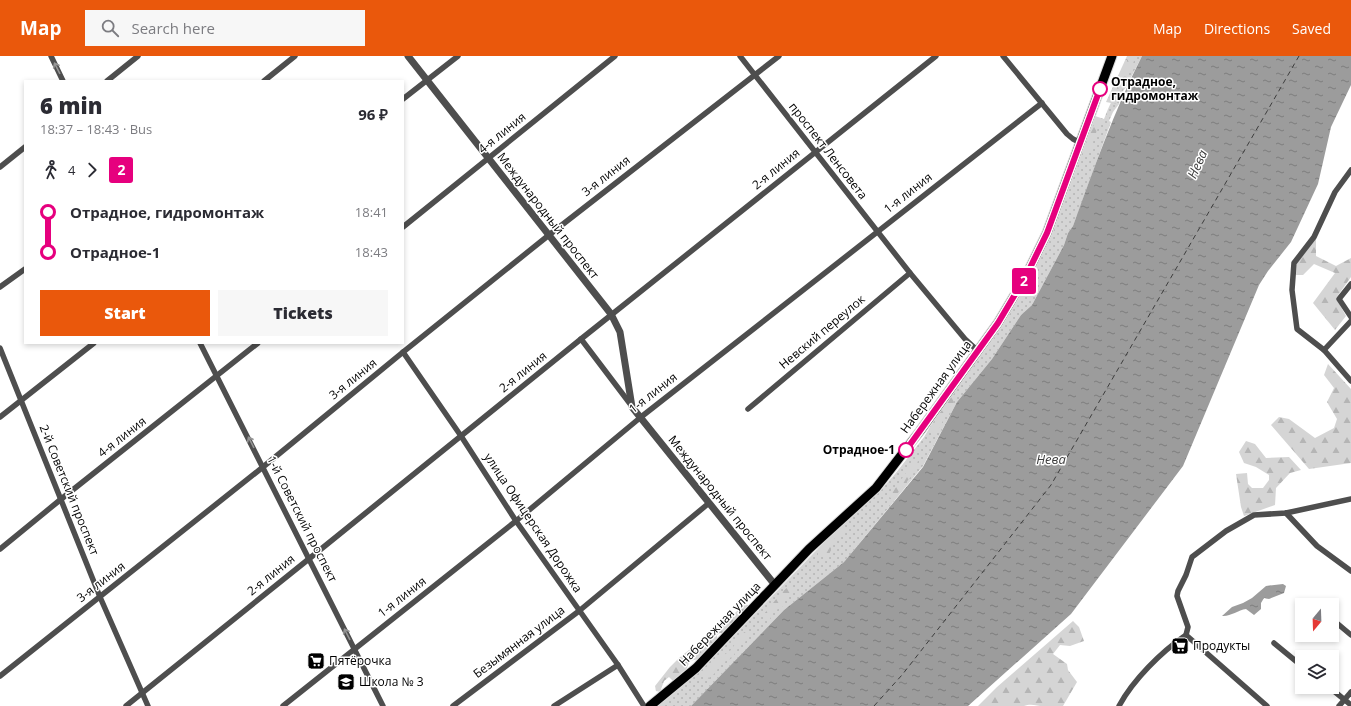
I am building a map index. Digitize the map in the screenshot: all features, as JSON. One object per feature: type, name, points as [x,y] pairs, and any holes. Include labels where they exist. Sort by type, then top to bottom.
[{"type":"main road","name":"Набережная улица","points":[[650,706],[696,668],[775,584],[830,529],[876,488],[998,323],[1014,298],[1038,254],[1055,214],[1112,56]]},
{"type":"street","points":[[50,56],[62,80]]},
{"type":"street","points":[[108,80],[138,56]]},
{"type":"street","points":[[265,80],[295,56]]},
{"type":"street","name":"Международный проспект","points":[[408,56],[612,314],[620,332],[632,407]]},
{"type":"street","points":[[404,98],[458,56]]},
{"type":"street","name":"4-я линия","points":[[404,226],[615,56]]},
{"type":"street","name":"проспект Ленсовета","points":[[740,56],[910,273],[965,339],[978,351]]},
{"type":"street","name":"3-я линия","points":[[0,676],[263,467],[549,235],[779,56]]},
{"type":"street","name":"2-я линия","points":[[126,706],[612,314],[936,56]]},
{"type":"street","points":[[1003,56],[1067,134],[1073,139],[1081,142]]},
{"type":"street","name":"1-я линия","points":[[283,706],[516,521],[641,417],[1042,103]]},
{"type":"street","points":[[0,167],[24,148]]},
{"type":"street","points":[[1351,170],[1335,192],[1314,237],[1294,263],[1292,290],[1297,329],[1324,350],[1351,381]]},
{"type":"street","points":[[0,287],[24,269]]},
{"type":"street","name":"Невский переулок","points":[[748,409],[910,273]]},
{"type":"street","points":[[1351,284],[1339,299],[1351,317]]},
{"type":"street","points":[[1324,350],[1351,321]]},
{"type":"street","name":"Международный проспект","points":[[581,339],[632,407],[775,584]]},
{"type":"street","points":[[0,417],[93,344]]},
{"type":"street","name":"1-й Советский проспект","points":[[201,344],[383,706]]},
{"type":"street","name":"4-я линия","points":[[0,549],[257,344]]},
{"type":"street","name":"2-й Советский проспект","points":[[0,348],[100,597],[148,706]]},
{"type":"street","name":"улица Офицерская Дорожка","points":[[403,352],[461,436],[516,521],[618,665],[644,706]]},
{"type":"street","points":[[1119,706],[1128,692],[1162,653],[1186,635],[1188,627],[1176,596],[1186,575],[1192,557],[1226,531],[1254,515],[1286,513],[1351,498]]},
{"type":"street","name":"Безымянная улица","points":[[453,706],[579,611],[709,503]]},
{"type":"street","points":[[1286,513],[1317,546],[1351,571]]},
{"type":"street","points":[[1339,625],[1351,635]]},
{"type":"street","points":[[1186,635],[1267,706]]},
{"type":"street","points":[[1274,643],[1295,660]]},
{"type":"street","points":[[554,706],[618,665]]},
{"type":"street","points":[[1339,706],[1351,692]]},
{"type":"street","points":[[1338,694],[1351,705]]},
{"type":"green space","points":[[1127,56],[1136,56],[1116,104],[1106,102]]},
{"type":"green space","points":[[1133,56],[1142,56],[1121,94],[1119,104],[1109,121],[1111,122],[1073,226],[1068,233],[1064,245],[1032,305],[1021,315],[992,359],[957,402],[923,466],[844,562],[784,610],[691,706],[657,706],[700,671],[831,535],[880,491],[924,437],[942,407],[1017,300],[1030,278],[1051,235],[1095,116],[1104,119]]},
{"type":"green space","points":[[1098,119],[1101,120],[1092,145],[1087,154],[1085,154],[1084,152],[1088,139]]},
{"type":"green space","points":[[1316,238],[1316,256],[1336,266],[1351,258],[1351,277],[1336,298],[1346,316],[1335,330],[1313,303],[1335,273],[1314,264],[1303,275],[1296,275],[1297,263]]},
{"type":"green space","points":[[1328,364],[1351,389],[1351,463],[1309,469],[1271,425],[1279,417],[1289,419],[1315,438],[1334,428],[1337,419],[1327,402],[1334,388],[1324,375]]},
{"type":"green space","points":[[952,397],[954,401],[939,428],[935,432],[933,431],[933,427],[940,412]]},
{"type":"green space","points":[[1246,441],[1255,444],[1266,458],[1289,457],[1301,470],[1290,473],[1276,488],[1275,505],[1244,516],[1241,507],[1236,474],[1247,473],[1248,484],[1252,488],[1263,488],[1269,480],[1269,475],[1256,467],[1244,463],[1239,452]]},
{"type":"green space","points":[[917,457],[919,458],[913,474],[893,499],[889,497]]},
{"type":"green space","points":[[843,527],[844,529],[840,536],[832,540],[830,553],[826,556],[818,555],[818,551],[835,531],[838,528]]},
{"type":"green space","points":[[791,586],[791,593],[782,601],[784,606],[774,611],[770,619],[764,621],[764,614],[782,592]]},
{"type":"green space","points":[[744,604],[748,605],[748,607],[723,634],[720,633],[717,635],[717,640],[699,659],[690,661],[686,670],[677,679],[673,681],[669,677],[664,681],[660,692],[656,691],[655,686],[679,658],[689,650],[709,641],[725,620],[733,615]]},
{"type":"green space","points":[[1073,621],[1079,627],[1084,641],[1070,646],[1060,645],[1053,654],[1067,664],[1068,670],[1077,682],[1063,706],[978,706],[997,687]]},
{"type":"green space","points":[[747,631],[750,634],[747,640],[738,648],[732,658],[722,663],[714,674],[708,679],[705,679],[703,674],[706,670],[715,661],[731,650],[740,635]]},
{"type":"water","name":"Нева","points":[[1142,56],[1351,56],[1351,85],[1331,127],[1318,184],[1291,242],[1259,285],[1183,466],[1071,614],[968,706],[691,706],[784,610],[844,562],[923,467],[957,402],[992,359],[1021,315],[1032,305],[1064,245],[1068,233],[1073,226],[1113,119]]},
{"type":"water","points":[[1283,584],[1286,586],[1284,593],[1269,599],[1264,598],[1261,603],[1261,609],[1254,615],[1246,609],[1222,616],[1232,607],[1252,598],[1266,586]]},
{"type":"ferry route","points":[[874,706],[902,675],[1051,485],[1299,56]]},
{"type":"bus line","name":"2","points":[[906,450],[998,323],[1014,298],[1038,254],[1055,214],[1100,89]]},
{"type":"place","name":"Отрадное, гидромонтаж","points":[[1100,89]]},
{"type":"place","name":"Отрадное-1","points":[[906,450]]},
{"type":"place","name":"Продукты","points":[[1180,646]]},
{"type":"place","name":"Пятёрочка","points":[[316,661]]},
{"type":"place","name":"Школа № 3","points":[[346,682]]}]
